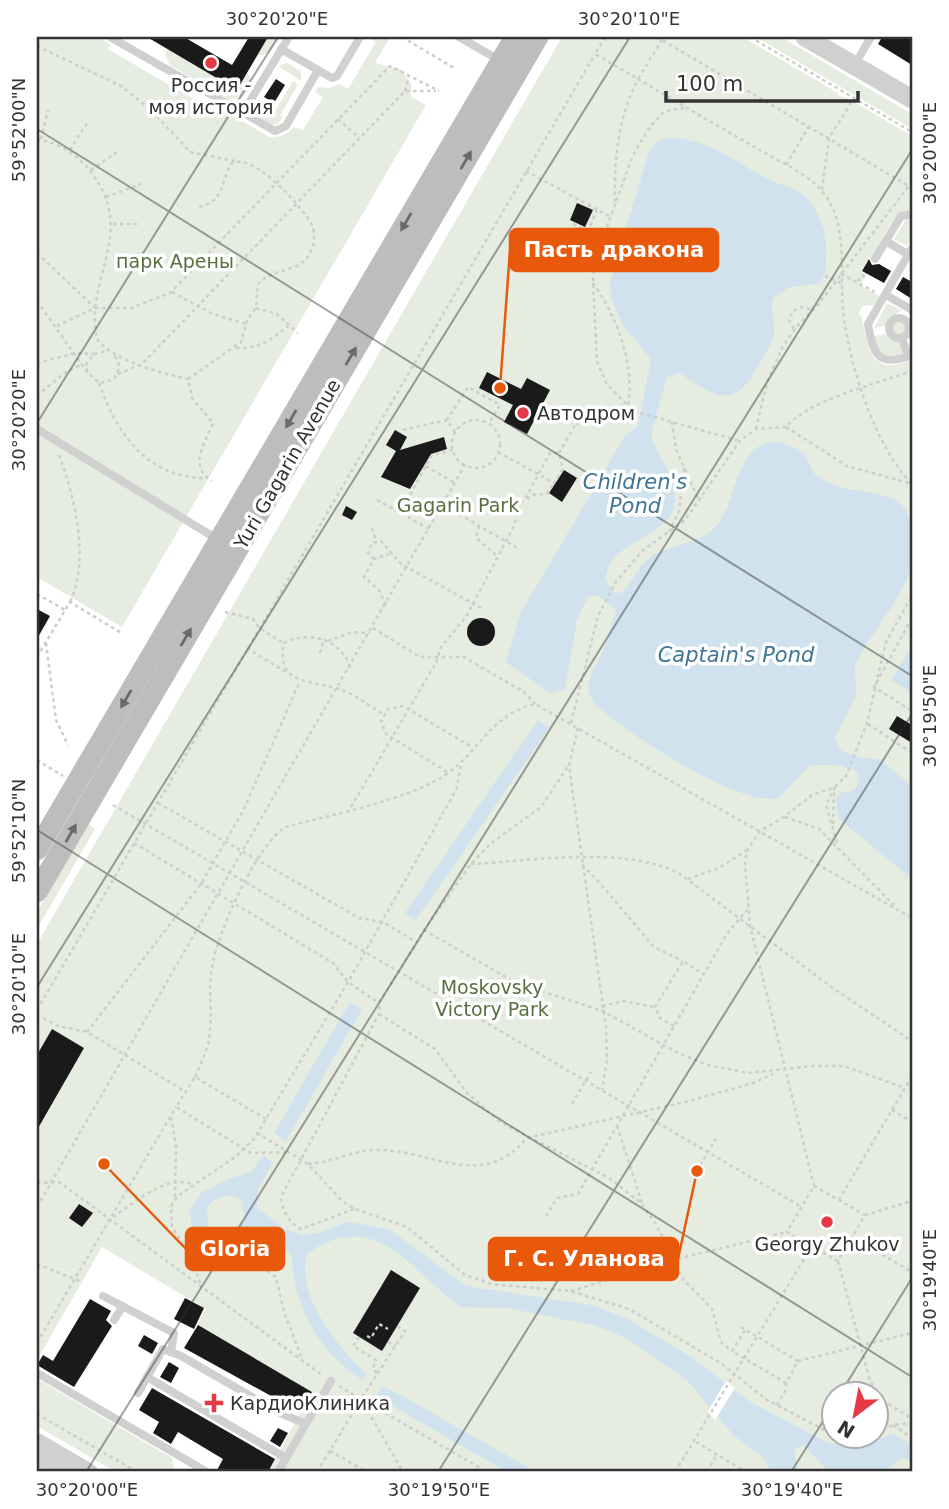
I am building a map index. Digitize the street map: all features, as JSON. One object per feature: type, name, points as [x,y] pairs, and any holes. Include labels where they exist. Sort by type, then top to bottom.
[{"type":"main road","name":"Yuri Gagarin Avenue","points":[[37,850],[515,37]]},
{"type":"main road","name":"Yuri Gagarin Avenue","points":[[37,892],[538,37]]},
{"type":"street","points":[[805,37],[912,99]]},
{"type":"street","points":[[37,1441],[90,1472]]},
{"type":"street","points":[[37,1457],[63,1472]]},
{"type":"lane","points":[[110,37],[269,130],[286,126],[318,70]]},
{"type":"lane","points":[[242,114],[289,37]]},
{"type":"lane","points":[[281,49],[332,78],[337,76],[359,37]]},
{"type":"lane","points":[[459,37],[500,61]]},
{"type":"lane","points":[[854,66],[871,37]]},
{"type":"lane","points":[[875,259],[901,216],[912,214]]},
{"type":"lane","points":[[886,241],[911,253],[883,295],[868,324],[874,350],[881,358],[895,361],[910,356],[902,338]]},
{"type":"lane","points":[[883,295],[911,309],[904,319]]},
{"type":"lane","points":[[889,330],[893,319],[904,319]]},
{"type":"lane","points":[[902,338],[909,327],[904,319]]},
{"type":"lane","points":[[870,334],[889,330]]},
{"type":"lane","points":[[889,330],[894,337],[902,338]]},
{"type":"lane","points":[[37,429],[219,540]]},
{"type":"lane","points":[[103,1296],[174,1333],[171,1352]]},
{"type":"lane","points":[[114,1320],[123,1306]]},
{"type":"lane","points":[[138,1394],[163,1349],[306,1424]]},
{"type":"lane","points":[[37,1373],[206,1472]]},
{"type":"lane","points":[[147,1377],[286,1458]]},
{"type":"lane","points":[[278,1472],[331,1381]]},
{"type":"lane","points":[[187,1472],[192,1464]]},
{"type":"path","points":[[402,37],[454,68]]},
{"type":"path","points":[[37,1010],[605,37]]},
{"type":"path","points":[[657,37],[911,187],[813,310],[794,329],[773,365],[757,429]]},
{"type":"path","points":[[750,37],[912,132]]},
{"type":"path","points":[[615,202],[614,170],[620,126],[638,79],[662,40]]},
{"type":"path","points":[[37,46],[121,86],[151,110],[190,152],[247,162],[276,182],[312,225],[313,249],[300,265],[261,280],[256,288],[256,308],[246,324],[244,338],[236,348],[188,379],[167,376],[142,364],[100,351],[85,364],[63,374],[37,396]]},
{"type":"path","points":[[595,54],[786,165],[822,190]]},
{"type":"path","points":[[57,327],[95,308],[131,308],[159,299],[171,291],[390,65],[439,91],[405,91]]},
{"type":"path","points":[[99,383],[107,383],[118,374],[142,364],[405,91],[409,75]]},
{"type":"path","points":[[854,98],[829,138],[822,190],[836,222],[841,242],[841,283],[847,338],[862,389],[886,449],[895,466],[912,484]]},
{"type":"path","points":[[685,108],[665,111],[650,127],[633,155],[602,238],[593,282],[597,362],[607,384],[633,411],[740,441]]},
{"type":"path","points":[[48,110],[39,139],[69,151],[90,171],[106,197],[113,224],[111,247],[95,308],[97,339],[114,354],[120,367],[118,374]]},
{"type":"path","points":[[338,119],[359,138]]},
{"type":"path","points":[[69,151],[87,123]]},
{"type":"path","points":[[786,165],[809,126]]},
{"type":"path","points":[[90,171],[120,150]]},
{"type":"path","points":[[197,207],[217,198],[224,187],[227,170],[235,161]]},
{"type":"path","points":[[526,171],[610,216]]},
{"type":"path","points":[[106,197],[141,184]]},
{"type":"path","points":[[587,232],[597,209]]},
{"type":"path","points":[[113,224],[137,224]]},
{"type":"path","points":[[573,224],[602,238]]},
{"type":"path","points":[[37,253],[95,308]]},
{"type":"path","points":[[841,274],[883,295]]},
{"type":"path","points":[[857,282],[862,275],[865,277]]},
{"type":"path","points":[[825,276],[841,283]]},
{"type":"path","points":[[593,282],[624,347],[630,377],[626,406]]},
{"type":"path","points":[[171,291],[197,307],[246,324]]},
{"type":"path","points":[[37,301],[85,364],[87,372],[99,383],[108,409],[120,427],[151,463],[181,477],[207,478]]},
{"type":"path","points":[[794,329],[789,320],[793,311],[802,307],[813,310]]},
{"type":"path","points":[[256,308],[277,314],[298,333]]},
{"type":"path","points":[[236,348],[252,349],[288,326]]},
{"type":"path","points":[[37,363],[76,353],[94,354]]},
{"type":"path","points":[[786,427],[793,419],[810,410],[912,371]]},
{"type":"path","points":[[188,379],[192,398],[213,424],[200,452],[201,469],[212,481]]},
{"type":"path","points":[[403,430],[447,420],[468,387],[500,405],[489,423]]},
{"type":"path","points":[[526,498],[547,494],[563,469],[559,453],[577,422],[595,421],[626,406]]},
{"type":"path","points":[[447,420],[455,432]]},
{"type":"path","points":[[479,420],[489,423],[498,439],[498,453],[486,466],[475,468],[465,465],[454,450],[452,442],[455,432],[467,422],[479,420]]},
{"type":"path","points":[[672,422],[673,439],[699,501]]},
{"type":"path","points":[[570,723],[602,606],[614,585],[642,551],[668,535],[685,520],[740,441],[757,429],[786,427],[846,466],[912,484]]},
{"type":"path","points":[[37,657],[70,602],[77,577],[77,527],[66,474],[50,437]]},
{"type":"path","points":[[400,513],[432,455],[454,450]]},
{"type":"path","points":[[498,453],[554,483]]},
{"type":"path","points":[[351,808],[506,541],[521,503],[550,453],[559,453]]},
{"type":"path","points":[[37,1207],[465,465]]},
{"type":"path","points":[[426,466],[455,482]]},
{"type":"path","points":[[668,535],[680,510],[684,467]]},
{"type":"path","points":[[377,500],[429,529]]},
{"type":"path","points":[[435,500],[517,548]]},
{"type":"path","points":[[480,526],[476,538],[497,556]]},
{"type":"path","points":[[372,528],[376,541]]},
{"type":"path","points":[[366,541],[371,544]]},
{"type":"path","points":[[368,552],[371,544],[376,541],[384,543],[389,554],[407,568],[483,609]]},
{"type":"path","points":[[362,552],[368,552],[374,559]]},
{"type":"path","points":[[386,605],[379,590],[364,577],[374,559],[389,554]]},
{"type":"path","points":[[37,594],[65,610]]},
{"type":"path","points":[[688,879],[719,867],[747,850],[760,831],[784,817],[812,794],[835,787],[847,773],[867,723],[886,642],[912,596]]},
{"type":"path","points":[[70,602],[123,634]]},
{"type":"path","points":[[225,612],[253,619],[259,628],[284,643],[310,637],[326,640],[343,653],[350,668]]},
{"type":"path","points":[[874,687],[912,618]]},
{"type":"path","points":[[373,628],[420,657],[464,657],[524,692],[535,704],[912,918]]},
{"type":"path","points":[[320,653],[326,640],[352,632],[370,633]]},
{"type":"path","points":[[46,642],[56,720],[68,745]]},
{"type":"path","points":[[284,643],[284,661],[289,674]]},
{"type":"path","points":[[247,649],[300,681],[338,688],[383,714]]},
{"type":"path","points":[[87,1032],[201,884],[226,842],[300,681]]},
{"type":"path","points":[[874,687],[912,710]]},
{"type":"path","points":[[37,1343],[195,1077],[207,1050],[210,1031],[212,968],[234,903],[269,842],[286,827],[419,789],[448,773],[472,747],[513,712],[535,704]]},
{"type":"path","points":[[383,714],[395,706],[409,709],[472,747]]},
{"type":"path","points":[[383,714],[382,728],[392,738],[448,773]]},
{"type":"path","points":[[867,723],[912,752]]},
{"type":"path","points":[[355,1209],[307,1228],[291,1222],[281,1201],[300,1159],[379,1014],[379,1003],[416,942],[471,864],[490,844],[541,807],[569,765],[578,728]]},
{"type":"path","points":[[37,760],[66,777]]},
{"type":"path","points":[[175,1200],[244,1148],[257,1133],[383,922],[457,788],[461,761]]},
{"type":"path","points":[[569,765],[607,1039],[602,1090]]},
{"type":"path","points":[[835,787],[833,824],[838,847]]},
{"type":"path","points":[[158,803],[359,918],[383,922],[416,942]]},
{"type":"path","points":[[113,805],[802,1207]]},
{"type":"path","points":[[784,817],[820,829],[886,894],[896,908]]},
{"type":"path","points":[[134,844],[333,963],[348,982],[379,1003]]},
{"type":"path","points":[[747,850],[744,878],[747,911],[814,1186],[787,1232]]},
{"type":"path","points":[[471,864],[617,858],[674,870],[834,989],[912,1041]]},
{"type":"path","points":[[582,865],[654,947],[704,974]]},
{"type":"path","points":[[546,1216],[557,1198],[578,1194],[704,974],[739,917],[747,911]]},
{"type":"path","points":[[424,930],[516,982],[603,1011],[663,1045],[729,1071],[777,1072],[821,1065],[844,1066],[905,1088]]},
{"type":"path","points":[[655,1007],[682,961]]},
{"type":"path","points":[[602,1006],[623,1001],[655,1007]]},
{"type":"path","points":[[655,1007],[660,1018],[674,1026]]},
{"type":"path","points":[[379,1014],[435,1049],[467,1093],[500,1122],[609,1178],[644,1207]]},
{"type":"path","points":[[37,1015],[58,1026],[87,1032],[186,1092]]},
{"type":"path","points":[[572,1104],[591,1072]]},
{"type":"path","points":[[308,1164],[373,1150],[408,1154],[440,1164],[486,1165],[513,1153],[527,1138],[621,1119],[730,1090],[777,1072]]},
{"type":"path","points":[[839,1200],[912,1076]]},
{"type":"path","points":[[195,1077],[266,1119]]},
{"type":"path","points":[[176,1107],[251,1153],[289,1152]]},
{"type":"path","points":[[892,1110],[912,1121]]},
{"type":"path","points":[[171,1117],[176,1145],[177,1182],[170,1222],[187,1248],[200,1283]]},
{"type":"path","points":[[617,1126],[644,1207],[688,1287],[712,1309],[721,1342],[786,1383]]},
{"type":"path","points":[[257,1133],[308,1164],[333,1194],[355,1209],[407,1227],[456,1269],[481,1282],[569,1292],[629,1309],[737,1374],[777,1405],[820,1428]]},
{"type":"path","points":[[700,1165],[716,1139]]},
{"type":"path","points":[[37,1183],[58,1182],[331,1381],[487,1472]]},
{"type":"path","points":[[110,1219],[163,1186],[177,1182],[193,1185]]},
{"type":"path","points":[[814,1186],[865,1215]]},
{"type":"path","points":[[912,1201],[865,1215],[838,1261],[870,1381],[878,1395],[912,1421]]},
{"type":"path","points":[[569,1292],[673,1261],[787,1232],[838,1261]]},
{"type":"path","points":[[852,1237],[912,1272]]},
{"type":"path","points":[[675,1472],[737,1374],[812,1246]]},
{"type":"path","points":[[187,1248],[231,1256],[265,1269],[276,1278],[284,1312],[303,1359]]},
{"type":"path","points":[[37,1264],[82,1282]]},
{"type":"path","points":[[367,1336],[371,1338],[379,1324],[388,1329]]},
{"type":"path","points":[[317,1472],[405,1331],[397,1326]]},
{"type":"path","points":[[741,1327],[798,1361],[912,1333]]},
{"type":"path","points":[[732,1351],[745,1330]]},
{"type":"path","points":[[359,1337],[353,1346],[376,1360],[373,1368],[378,1375]]},
{"type":"path","points":[[388,1342],[396,1346]]},
{"type":"path","points":[[777,1405],[798,1361]]},
{"type":"path","points":[[361,1399],[403,1472]]},
{"type":"path","points":[[37,1414],[137,1472]]},
{"type":"path","points":[[890,1426],[912,1421]]},
{"type":"path","points":[[893,1425],[912,1438]]},
{"type":"path","points":[[695,1441],[741,1469],[740,1472]]},
{"type":"path","points":[[330,1451],[367,1472]]},
{"type":"path","points":[[707,1472],[717,1455]]},
{"type":"green space","name":"парк Арены","points":[[37,37],[98,37],[110,44],[108,49],[212,110],[215,105],[273,137],[283,135],[294,127],[303,130],[323,97],[315,92],[318,87],[329,88],[339,84],[348,89],[376,42],[367,37],[390,37],[375,63],[402,70],[411,84],[411,97],[426,105],[122,627],[37,577]]},
{"type":"green space","points":[[268,37],[281,37],[269,53],[257,56]]},
{"type":"green space","name":"Moskovsky Victory Park","points":[[562,37],[744,38],[838,93],[837,95],[851,100],[848,108],[854,102],[912,136],[912,211],[899,215],[893,221],[872,259],[869,258],[861,271],[867,275],[860,285],[879,296],[874,305],[863,306],[858,314],[862,317],[869,349],[879,362],[887,365],[912,360],[912,1472],[268,1472],[312,1392],[197,1325],[206,1309],[102,1247],[37,1360],[37,944]]},
{"type":"green space","points":[[756,37],[781,37],[912,114],[912,129]]},
{"type":"green space","points":[[168,49],[237,90],[247,73],[251,78],[250,89],[240,98],[228,99],[170,65],[165,55]]},
{"type":"green space","points":[[287,63],[301,71],[301,81],[278,66]]},
{"type":"green space","points":[[293,81],[298,84],[278,124],[272,125],[253,114],[256,106],[273,115]]},
{"type":"green space","points":[[907,218],[912,220],[912,238],[907,246],[894,239]]},
{"type":"green space","points":[[887,303],[902,310],[889,318],[885,326],[874,328]]},
{"type":"green space","points":[[899,320],[905,322],[905,334],[899,336],[893,334],[891,328],[893,322]]},
{"type":"green space","points":[[886,334],[890,339],[900,342],[904,354],[892,357],[881,351],[874,336]]},
{"type":"green space","points":[[88,824],[95,829],[37,929],[37,912]]},
{"type":"green space","points":[[37,1379],[172,1458],[175,1472],[116,1472],[37,1426]]},
{"type":"water","points":[[667,138],[709,146],[770,180],[800,193],[810,202],[821,222],[826,246],[826,267],[823,278],[817,284],[790,287],[774,297],[774,334],[771,343],[748,382],[739,390],[731,395],[721,395],[702,388],[680,373],[667,377],[651,434],[672,480],[675,501],[671,513],[663,523],[616,557],[608,568],[606,581],[614,592],[622,593],[647,560],[695,540],[713,529],[725,512],[747,458],[764,444],[779,443],[795,448],[805,456],[817,476],[835,485],[884,496],[900,504],[906,511],[913,530],[915,552],[911,570],[859,656],[855,667],[856,695],[835,737],[840,750],[861,758],[880,759],[912,787],[912,879],[839,819],[836,799],[841,792],[849,793],[856,788],[859,777],[855,770],[837,765],[810,765],[779,798],[760,798],[737,791],[684,766],[597,706],[589,691],[590,677],[606,643],[616,610],[598,595],[588,596],[577,620],[565,689],[550,693],[506,662],[520,614],[625,436],[638,426],[651,359],[623,325],[611,298],[610,282],[649,151],[656,142]]},
{"type":"water","points":[[912,647],[912,692],[891,680]]},
{"type":"water","points":[[538,720],[549,728],[416,920],[405,913]]},
{"type":"water","points":[[350,1002],[362,1009],[286,1141],[274,1133]]},
{"type":"water","points":[[263,1155],[273,1162],[257,1192],[257,1208],[285,1229],[302,1235],[321,1232],[348,1222],[389,1229],[466,1286],[591,1305],[624,1317],[693,1358],[750,1402],[820,1439],[820,1450],[890,1450],[890,1435],[894,1434],[912,1446],[912,1463],[903,1457],[883,1472],[829,1472],[803,1444],[794,1451],[798,1472],[772,1472],[763,1457],[734,1436],[687,1380],[626,1338],[596,1326],[507,1308],[460,1307],[391,1249],[372,1240],[352,1237],[331,1241],[307,1254],[305,1270],[313,1303],[343,1350],[366,1374],[363,1380],[329,1352],[312,1327],[300,1301],[291,1254],[285,1248],[242,1242],[213,1244],[202,1238],[192,1225],[189,1212],[201,1193],[228,1179],[252,1172]],"holes":[[[230,1195],[241,1199],[245,1219],[233,1231],[217,1233],[208,1225],[207,1208],[214,1200]]]},
{"type":"water","points":[[381,1386],[536,1472],[507,1472],[389,1404],[378,1394]]},
{"type":"pier","points":[[726,1381],[735,1388],[715,1420],[708,1411]]},
{"type":"building","name":"Россия - моя история","points":[[147,37],[184,37],[232,65],[249,37],[268,37],[237,90]]},
{"type":"building","points":[[882,37],[912,37],[912,65],[878,44]]},
{"type":"building","points":[[276,79],[285,85],[274,103],[264,97]]},
{"type":"building","points":[[577,203],[593,210],[585,227],[570,220]]},
{"type":"building","points":[[869,259],[872,265],[879,264],[891,271],[884,283],[862,271]]},
{"type":"building","points":[[903,277],[912,282],[912,299],[896,289]]},
{"type":"building","name":"Автодром","points":[[487,372],[521,389],[527,378],[550,390],[527,434],[504,422],[513,405],[479,388]]},
{"type":"building","points":[[395,430],[407,437],[400,450],[444,437],[447,449],[431,454],[410,489],[381,477],[396,451],[386,445]]},
{"type":"building","points":[[564,470],[577,478],[562,502],[549,493]]},
{"type":"building","points":[[346,506],[357,512],[352,520],[342,515]]},
{"type":"building","points":[[37,609],[50,616],[37,639]]},
{"type":"building","points":[[481,618],[491,622],[495,632],[491,642],[481,646],[471,642],[467,632],[471,622]]},
{"type":"building","points":[[897,716],[912,725],[912,743],[889,729]]},
{"type":"building","points":[[52,1029],[84,1048],[37,1130],[37,1055]]},
{"type":"building","points":[[79,1204],[93,1213],[82,1227],[69,1218]]},
{"type":"building","points":[[391,1270],[420,1288],[382,1351],[353,1333]]},
{"type":"building","points":[[185,1298],[204,1308],[194,1329],[174,1319]]},
{"type":"building","points":[[90,1299],[111,1311],[106,1320],[112,1326],[74,1387],[37,1365],[43,1355],[53,1361]]},
{"type":"building","points":[[198,1325],[312,1392],[300,1412],[184,1348]]},
{"type":"building","points":[[144,1335],[158,1343],[152,1354],[138,1346]]},
{"type":"building","points":[[169,1362],[179,1368],[171,1383],[160,1377]]},
{"type":"building","points":[[152,1388],[275,1459],[268,1472],[216,1472],[223,1459],[178,1432],[171,1444],[153,1433],[159,1422],[139,1410]]},
{"type":"building","points":[[278,1428],[288,1433],[280,1447],[270,1441]]},
{"type":"place","name":"Россия - моя история","points":[[211,63]]},
{"type":"place","name":"Пасть дракона","points":[[500,388]]},
{"type":"place","name":"Автодром","points":[[523,413]]},
{"type":"place","name":"Gloria","points":[[104,1164]]},
{"type":"place","name":"Г. С. Уланова","points":[[697,1171]]},
{"type":"place","name":"Georgy Zhukov","points":[[827,1222]]},
{"type":"place","name":"КардиоКлиника","points":[[214,1403]]},
{"type":"water label","name":"Children's Pond","points":[[635,494]]},
{"type":"water label","name":"Captain's Pond","points":[[736,655]]},
{"type":"park label","name":"Gagarin Park","points":[[458,505]]}]
